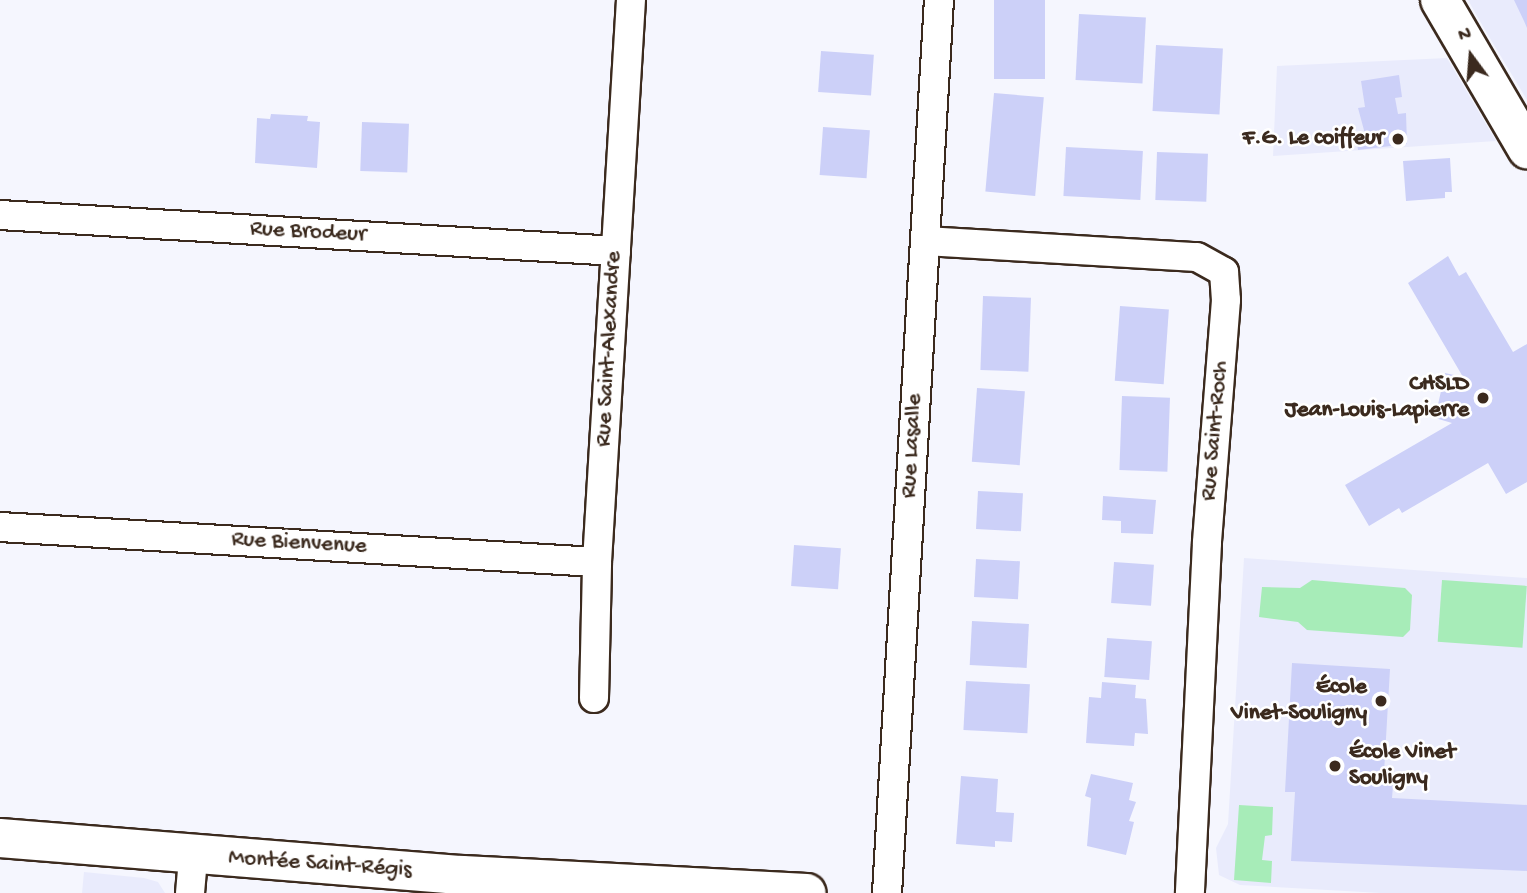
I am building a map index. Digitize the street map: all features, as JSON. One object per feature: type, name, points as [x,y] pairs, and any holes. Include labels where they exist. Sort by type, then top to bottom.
[{"type":"street","name":"Rue Saint-Alexandre","points":[[594,698],[597,562],[631,0]]},
{"type":"street","name":"Rue Lasalle","points":[[887,893],[939,0]]},
{"type":"street","points":[[1440,0],[1527,149]]},
{"type":"street","name":"Rue Brodeur","points":[[0,215],[616,251]]},
{"type":"street","name":"Rue Saint-Roch","points":[[925,242],[1197,257],[1224,272],[1227,300],[1207,543],[1190,893]]},
{"type":"street","name":"Rue Bienvenue","points":[[0,527],[597,562]]},
{"type":"street","name":"Montée Saint-Régis","points":[[0,838],[496,885],[807,893]]},
{"type":"street","points":[[190,893],[193,855]]},
{"type":"shaded area","points":[[1468,0],[1527,0],[1527,100],[1485,30]]},
{"type":"shaded area","points":[[1447,58],[1496,141],[1273,156],[1277,66]]},
{"type":"shaded area","name":"École Vinet-Souligny","points":[[1244,558],[1527,578],[1527,893],[1381,893],[1240,885],[1219,875],[1216,848],[1228,824]]},
{"type":"shaded area","points":[[84,872],[144,878],[158,882],[165,893],[82,893]]},
{"type":"green space","points":[[1312,580],[1405,588],[1412,595],[1410,630],[1403,637],[1307,630],[1298,622],[1259,617],[1262,587],[1300,588]]},
{"type":"green space","points":[[1442,580],[1527,586],[1522,648],[1438,642]]},
{"type":"green space","points":[[1239,805],[1273,807],[1272,835],[1265,836],[1262,860],[1272,861],[1271,883],[1234,880]]},
{"type":"building","points":[[994,0],[1045,0],[1045,79],[994,79]]},
{"type":"building","points":[[1514,0],[1527,0],[1527,28],[1524,21]]},
{"type":"building","points":[[1079,14],[1146,18],[1142,83],[1076,80]]},
{"type":"building","points":[[1156,45],[1223,49],[1219,114],[1153,111]]},
{"type":"building","points":[[821,51],[874,55],[871,96],[818,92]]},
{"type":"building","points":[[1399,75],[1402,97],[1395,98],[1398,114],[1406,113],[1407,144],[1358,150],[1356,135],[1365,134],[1358,108],[1365,107],[1361,81]]},
{"type":"building","points":[[994,93],[1044,97],[1035,196],[985,192]]},
{"type":"building","points":[[271,114],[308,116],[307,121],[320,122],[317,168],[255,163],[257,118],[270,119]]},
{"type":"building","points":[[362,122],[409,124],[407,173],[360,171]]},
{"type":"building","points":[[823,127],[870,130],[867,178],[820,175]]},
{"type":"building","points":[[1066,147],[1143,151],[1140,200],[1063,196]]},
{"type":"building","points":[[1157,152],[1208,154],[1206,202],[1155,200]]},
{"type":"building","points":[[1450,158],[1452,192],[1445,192],[1445,198],[1406,201],[1403,161]]},
{"type":"building","name":"CHSLD Jean-Louis-Lapierre","points":[[1448,256],[1459,276],[1466,272],[1513,352],[1527,344],[1527,482],[1506,494],[1488,463],[1402,513],[1399,508],[1369,526],[1345,485],[1452,423],[1435,418],[1445,373],[1463,377],[1408,283]]},
{"type":"building","points":[[983,296],[1031,298],[1028,372],[980,370]]},
{"type":"building","points":[[1120,306],[1169,309],[1164,384],[1115,381]]},
{"type":"building","points":[[977,388],[1025,391],[1020,465],[972,462]]},
{"type":"building","points":[[1122,396],[1170,398],[1167,472],[1119,470]]},
{"type":"building","points":[[978,491],[1023,493],[1021,531],[976,529]]},
{"type":"building","points":[[1103,496],[1156,500],[1153,534],[1121,533],[1121,521],[1102,520]]},
{"type":"building","points":[[794,545],[841,548],[838,589],[791,586]]},
{"type":"building","points":[[976,559],[1020,561],[1018,599],[974,597]]},
{"type":"building","points":[[1114,562],[1154,565],[1151,606],[1111,603]]},
{"type":"building","points":[[972,621],[1029,624],[1027,668],[970,665]]},
{"type":"building","points":[[1107,638],[1152,641],[1149,680],[1104,677]]},
{"type":"building","name":"École Vinet Souligny","points":[[1292,663],[1390,669],[1384,773],[1394,774],[1392,798],[1527,805],[1527,871],[1291,861],[1295,792],[1285,792]]},
{"type":"building","points":[[966,681],[1030,684],[1027,733],[963,730]]},
{"type":"building","points":[[1102,682],[1136,685],[1135,698],[1146,699],[1148,734],[1135,733],[1134,746],[1086,743],[1089,697],[1101,698]]},
{"type":"building","points":[[1091,774],[1133,783],[1129,800],[1136,802],[1129,821],[1134,822],[1126,855],[1087,846],[1091,798],[1085,796]]},
{"type":"building","points":[[961,776],[998,779],[996,812],[1014,813],[1012,842],[995,841],[995,847],[956,844]]},
{"type":"place","name":"F.G. Le coiffeur","points":[[1398,139]]},
{"type":"place","name":"CHSLD Jean-Louis-Lapierre","points":[[1483,398]]},
{"type":"place","name":"École Vinet-Souligny","points":[[1381,701]]},
{"type":"place","name":"École Vinet Souligny","points":[[1335,766]]}]
